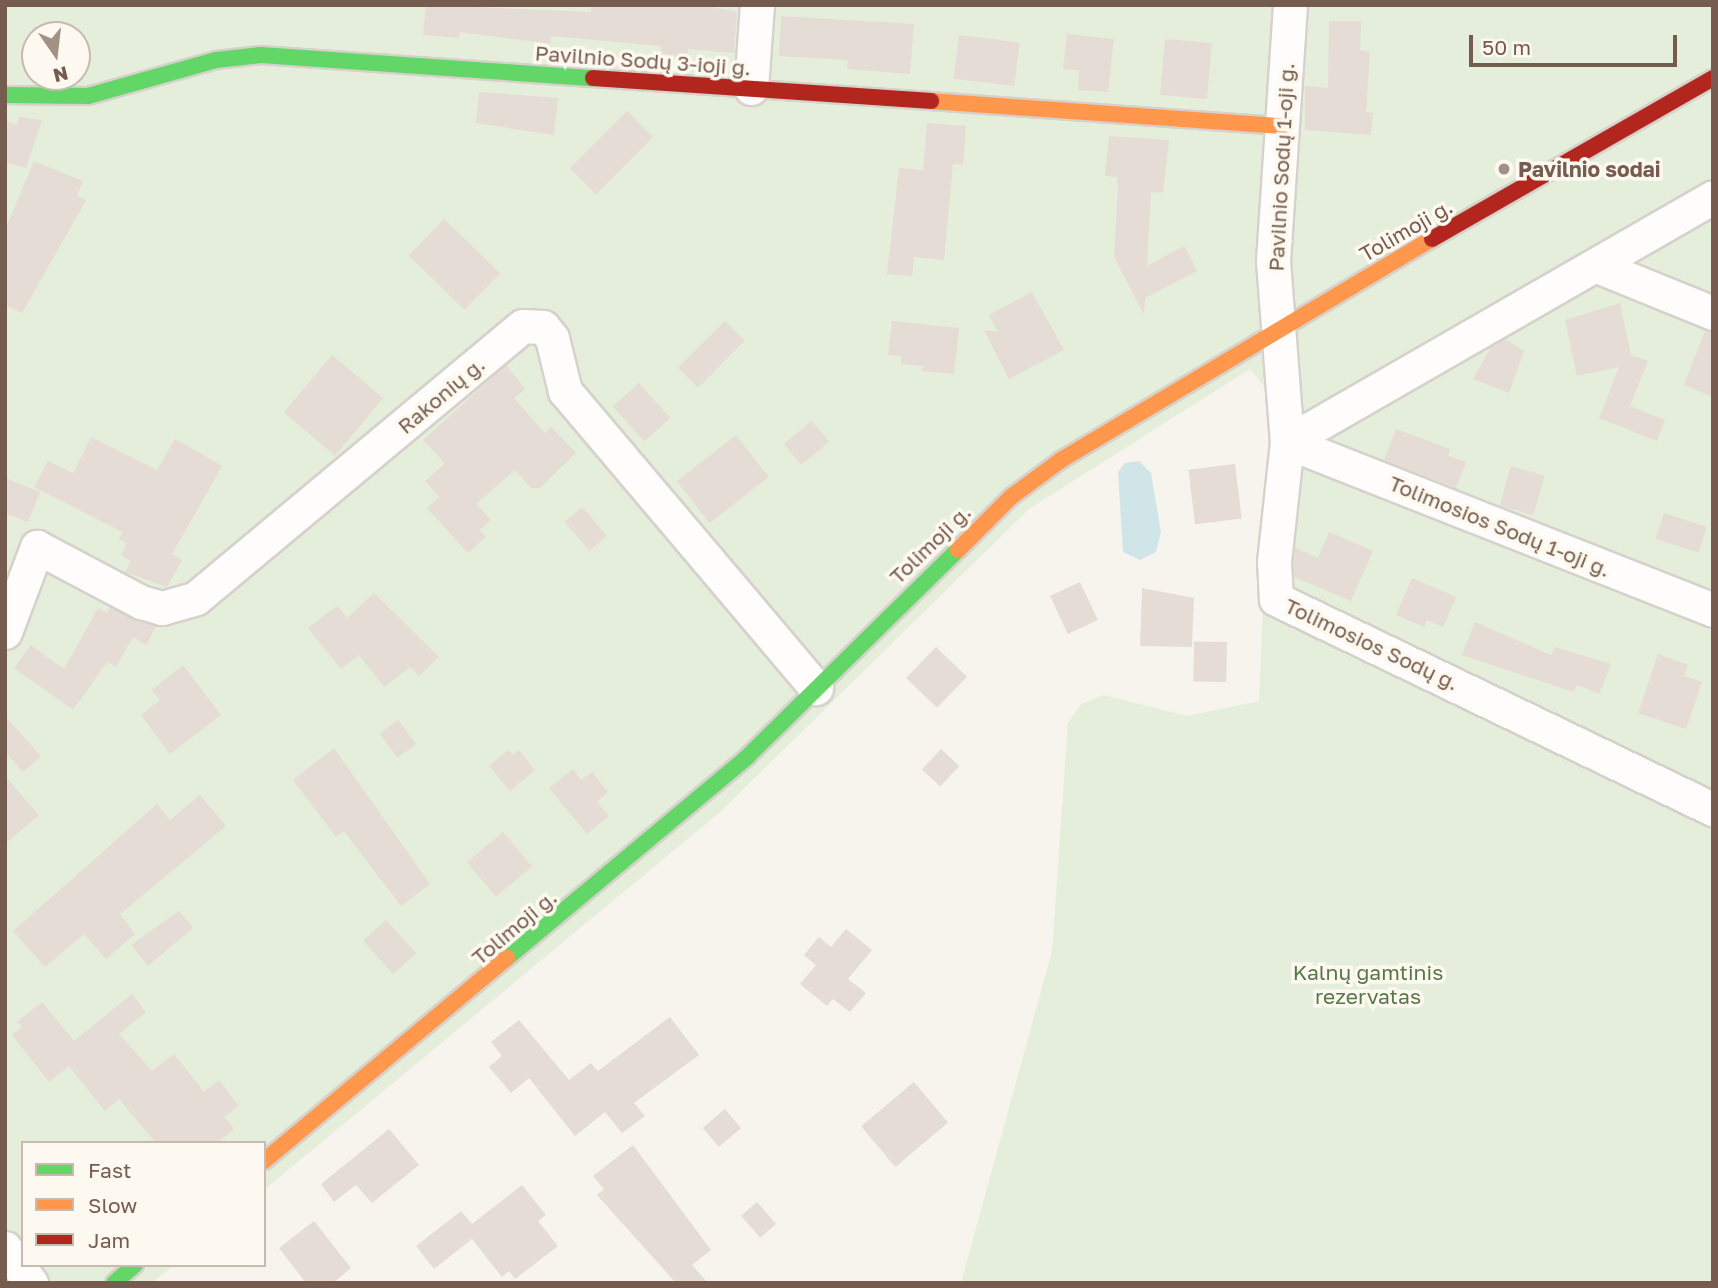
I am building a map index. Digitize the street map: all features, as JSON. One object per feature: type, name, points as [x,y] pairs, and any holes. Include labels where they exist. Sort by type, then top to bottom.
[{"type":"street","points":[[751,88],[757,5]]},
{"type":"street","name":"Pavilnio Sodų 1-oji g.","points":[[1276,329],[1273,261],[1290,5]]},
{"type":"street","name":"Pavilnio Sodų 3-ioji g.","points":[[5,95],[88,96],[216,60],[261,55],[1284,126]]},
{"type":"street","name":"Tolimoji g.","points":[[266,1159],[747,757],[1011,497],[1060,460],[1276,329],[1713,78]]},
{"type":"street","points":[[1287,442],[1713,197]]},
{"type":"street","points":[[1597,266],[1713,313]]},
{"type":"street","name":"Rakonių g.","points":[[5,632],[37,547],[141,602],[162,608],[196,598],[523,326],[542,327],[552,338],[565,391],[816,688]]},
{"type":"street","name":"Tolimosios Sodų g.","points":[[1276,329],[1287,442],[1274,561],[1276,599],[1713,809]]},
{"type":"street","name":"Tolimosios Sodų 1-oji g.","points":[[1287,442],[1713,610]]},
{"type":"street","points":[[5,1248],[31,1283]]},
{"type":"street","points":[[114,1283],[133,1267]]},
{"type":"green space","name":"Kalnų gamtinis rezervatas","points":[[5,5],[1713,5],[1713,1283],[961,1283],[1052,951],[1068,723],[1081,704],[1103,695],[1187,716],[1259,701],[1272,396],[1250,369],[1029,509],[719,813],[266,1188],[266,1141],[21,1141],[21,1267],[172,1267],[152,1283],[5,1283]]},
{"type":"shaded area","points":[[1139,461],[1151,473],[1161,532],[1156,552],[1140,560],[1123,552],[1118,472],[1125,463]]},
{"type":"building","points":[[426,5],[591,12],[592,5],[701,5],[737,12],[734,53],[688,49],[687,59],[660,57],[661,46],[551,36],[551,44],[460,32],[459,38],[423,35]]},
{"type":"building","points":[[781,16],[914,24],[910,74],[847,69],[848,60],[779,56]]},
{"type":"building","points":[[1329,21],[1361,21],[1360,50],[1370,52],[1366,112],[1373,113],[1371,135],[1305,130],[1305,86],[1328,88]]},
{"type":"building","points":[[1067,34],[1114,39],[1108,92],[1078,90],[1079,70],[1063,69]]},
{"type":"building","points":[[959,35],[1020,42],[1014,86],[954,79]]},
{"type":"building","points":[[1165,39],[1212,43],[1207,99],[1160,95]]},
{"type":"building","points":[[479,92],[558,98],[554,135],[476,123]]},
{"type":"building","points":[[627,111],[653,137],[596,194],[570,168]]},
{"type":"building","points":[[19,117],[42,120],[26,168],[5,162],[5,121],[17,125]]},
{"type":"building","points":[[927,123],[966,126],[963,165],[953,164],[944,260],[914,257],[912,276],[887,274],[899,168],[923,170]]},
{"type":"building","points":[[1109,136],[1169,140],[1163,193],[1151,192],[1147,266],[1184,246],[1197,271],[1145,298],[1144,314],[1114,257],[1118,188],[1117,177],[1105,176]]},
{"type":"building","points":[[34,161],[83,181],[77,196],[86,200],[22,313],[5,305],[5,230]]},
{"type":"building","points":[[444,219],[500,273],[465,310],[409,256]]},
{"type":"building","points":[[1032,292],[1064,350],[1009,379],[984,330],[998,332],[989,315]]},
{"type":"building","points":[[1620,303],[1631,355],[1648,361],[1630,406],[1665,420],[1657,441],[1599,418],[1619,367],[1577,376],[1565,320]]},
{"type":"building","points":[[725,321],[745,341],[698,387],[678,368]]},
{"type":"building","points":[[892,321],[959,328],[954,374],[922,371],[923,366],[901,364],[901,356],[888,355]]},
{"type":"building","points":[[1705,331],[1713,332],[1713,397],[1684,385]]},
{"type":"building","points":[[1505,339],[1524,351],[1509,393],[1473,379],[1491,347]]},
{"type":"building","points":[[332,355],[383,398],[335,456],[284,412]]},
{"type":"building","points":[[506,365],[525,389],[514,398],[545,433],[551,427],[576,453],[540,488],[531,488],[515,470],[476,504],[491,520],[480,530],[486,537],[468,553],[427,508],[439,497],[425,481],[445,463],[423,440]]},
{"type":"building","points":[[639,383],[670,418],[644,441],[613,406]]},
{"type":"building","points":[[812,421],[829,442],[801,465],[784,444]]},
{"type":"building","points":[[1396,429],[1450,449],[1448,456],[1466,462],[1456,488],[1384,460]]},
{"type":"building","points":[[736,435],[769,477],[710,523],[677,481]]},
{"type":"building","points":[[91,437],[157,470],[175,439],[222,466],[172,554],[182,560],[167,587],[125,572],[131,561],[121,555],[127,543],[119,539],[123,532],[34,487],[48,461],[73,473]]},
{"type":"building","points":[[1235,464],[1242,519],[1195,524],[1188,470]]},
{"type":"building","points":[[1511,466],[1545,476],[1533,515],[1500,505]]},
{"type":"building","points":[[5,478],[40,492],[28,522],[5,513]]},
{"type":"building","points":[[582,507],[607,536],[590,551],[565,522]]},
{"type":"building","points":[[1664,513],[1707,527],[1698,553],[1656,539]]},
{"type":"building","points":[[1329,532],[1373,551],[1351,601],[1294,577],[1295,548],[1318,558]]},
{"type":"building","points":[[1412,578],[1456,597],[1443,627],[1427,620],[1424,627],[1396,615]]},
{"type":"building","points":[[1080,582],[1098,620],[1068,634],[1050,596]]},
{"type":"building","points":[[1142,588],[1194,598],[1192,647],[1140,646]]},
{"type":"building","points":[[374,593],[439,657],[419,676],[410,667],[384,687],[359,655],[341,669],[308,628],[337,606],[347,618]]},
{"type":"building","points":[[110,607],[156,626],[146,645],[133,637],[116,667],[107,662],[73,710],[14,668],[31,645],[64,669],[98,608],[107,613]]},
{"type":"building","points":[[1475,622],[1551,655],[1555,647],[1611,664],[1599,694],[1577,685],[1574,692],[1462,655]]},
{"type":"building","points":[[1194,641],[1227,642],[1226,682],[1193,681]]},
{"type":"building","points":[[936,647],[967,677],[937,708],[906,678]]},
{"type":"building","points":[[1658,654],[1688,665],[1684,676],[1702,682],[1686,729],[1638,713]]},
{"type":"building","points":[[183,665],[221,715],[170,754],[141,715],[160,700],[152,690]]},
{"type":"building","points":[[5,716],[41,756],[23,772],[5,752]]},
{"type":"building","points":[[398,720],[416,744],[398,758],[380,734]]},
{"type":"building","points":[[334,748],[430,884],[401,906],[344,831],[336,837],[293,780]]},
{"type":"building","points":[[941,749],[959,766],[940,787],[922,769]]},
{"type":"building","points":[[508,750],[513,755],[519,750],[535,770],[510,791],[489,766]]},
{"type":"building","points":[[573,769],[581,780],[592,772],[608,792],[597,802],[609,816],[587,834],[549,788]]},
{"type":"building","points":[[5,776],[39,815],[5,844]]},
{"type":"building","points":[[200,795],[226,826],[120,914],[135,934],[106,959],[84,934],[45,967],[13,931],[157,804],[170,820]]},
{"type":"building","points":[[503,832],[532,866],[496,897],[467,862]]},
{"type":"building","points":[[179,911],[193,928],[148,966],[131,945]]},
{"type":"building","points":[[386,920],[416,953],[393,974],[363,941]]},
{"type":"building","points":[[846,929],[872,950],[848,979],[866,993],[850,1012],[833,999],[827,1006],[800,984],[816,965],[804,955],[819,937],[831,947]]},
{"type":"building","points":[[132,994],[146,1012],[119,1034],[152,1071],[174,1054],[204,1092],[219,1080],[239,1106],[224,1117],[234,1129],[219,1141],[154,1141],[119,1099],[105,1111],[69,1066],[49,1082],[12,1035],[22,1027],[17,1022],[42,1002],[74,1041]]},
{"type":"building","points":[[670,1017],[699,1055],[634,1103],[645,1116],[622,1133],[605,1112],[575,1136],[529,1078],[511,1093],[489,1067],[502,1056],[491,1042],[519,1020],[569,1080],[591,1063],[598,1071]]},
{"type":"building","points":[[914,1082],[948,1123],[895,1167],[861,1126]]},
{"type":"building","points":[[725,1109],[741,1128],[719,1147],[703,1128]]},
{"type":"building","points":[[389,1129],[419,1165],[372,1203],[356,1185],[334,1202],[321,1184]]},
{"type":"building","points":[[633,1145],[711,1250],[692,1265],[708,1283],[676,1283],[597,1195],[604,1189],[593,1176]]},
{"type":"building","points":[[522,1185],[546,1215],[538,1221],[558,1246],[515,1279],[509,1271],[502,1277],[472,1239],[434,1269],[416,1246],[461,1211],[472,1224]]},
{"type":"building","points":[[757,1202],[776,1224],[760,1238],[741,1216]]},
{"type":"building","points":[[314,1221],[351,1268],[333,1283],[306,1283],[279,1248]]},
{"type":"traffic: fast","points":[[5,95],[88,96],[216,60],[261,55],[593,78]]},
{"type":"traffic: fast","points":[[507,958],[747,757],[958,550]]},
{"type":"traffic: fast","points":[[114,1283],[133,1267]]},
{"type":"traffic: slow","points":[[931,101],[1284,126]]},
{"type":"traffic: slow","points":[[958,550],[1011,497],[1061,460],[1432,239]]},
{"type":"traffic: slow","points":[[266,1159],[507,958]]},
{"type":"traffic: jam","points":[[593,78],[931,101]]},
{"type":"traffic: jam","points":[[1432,239],[1713,78]]},
{"type":"place","name":"Pavilnio sodai","points":[[1504,169]]}]
